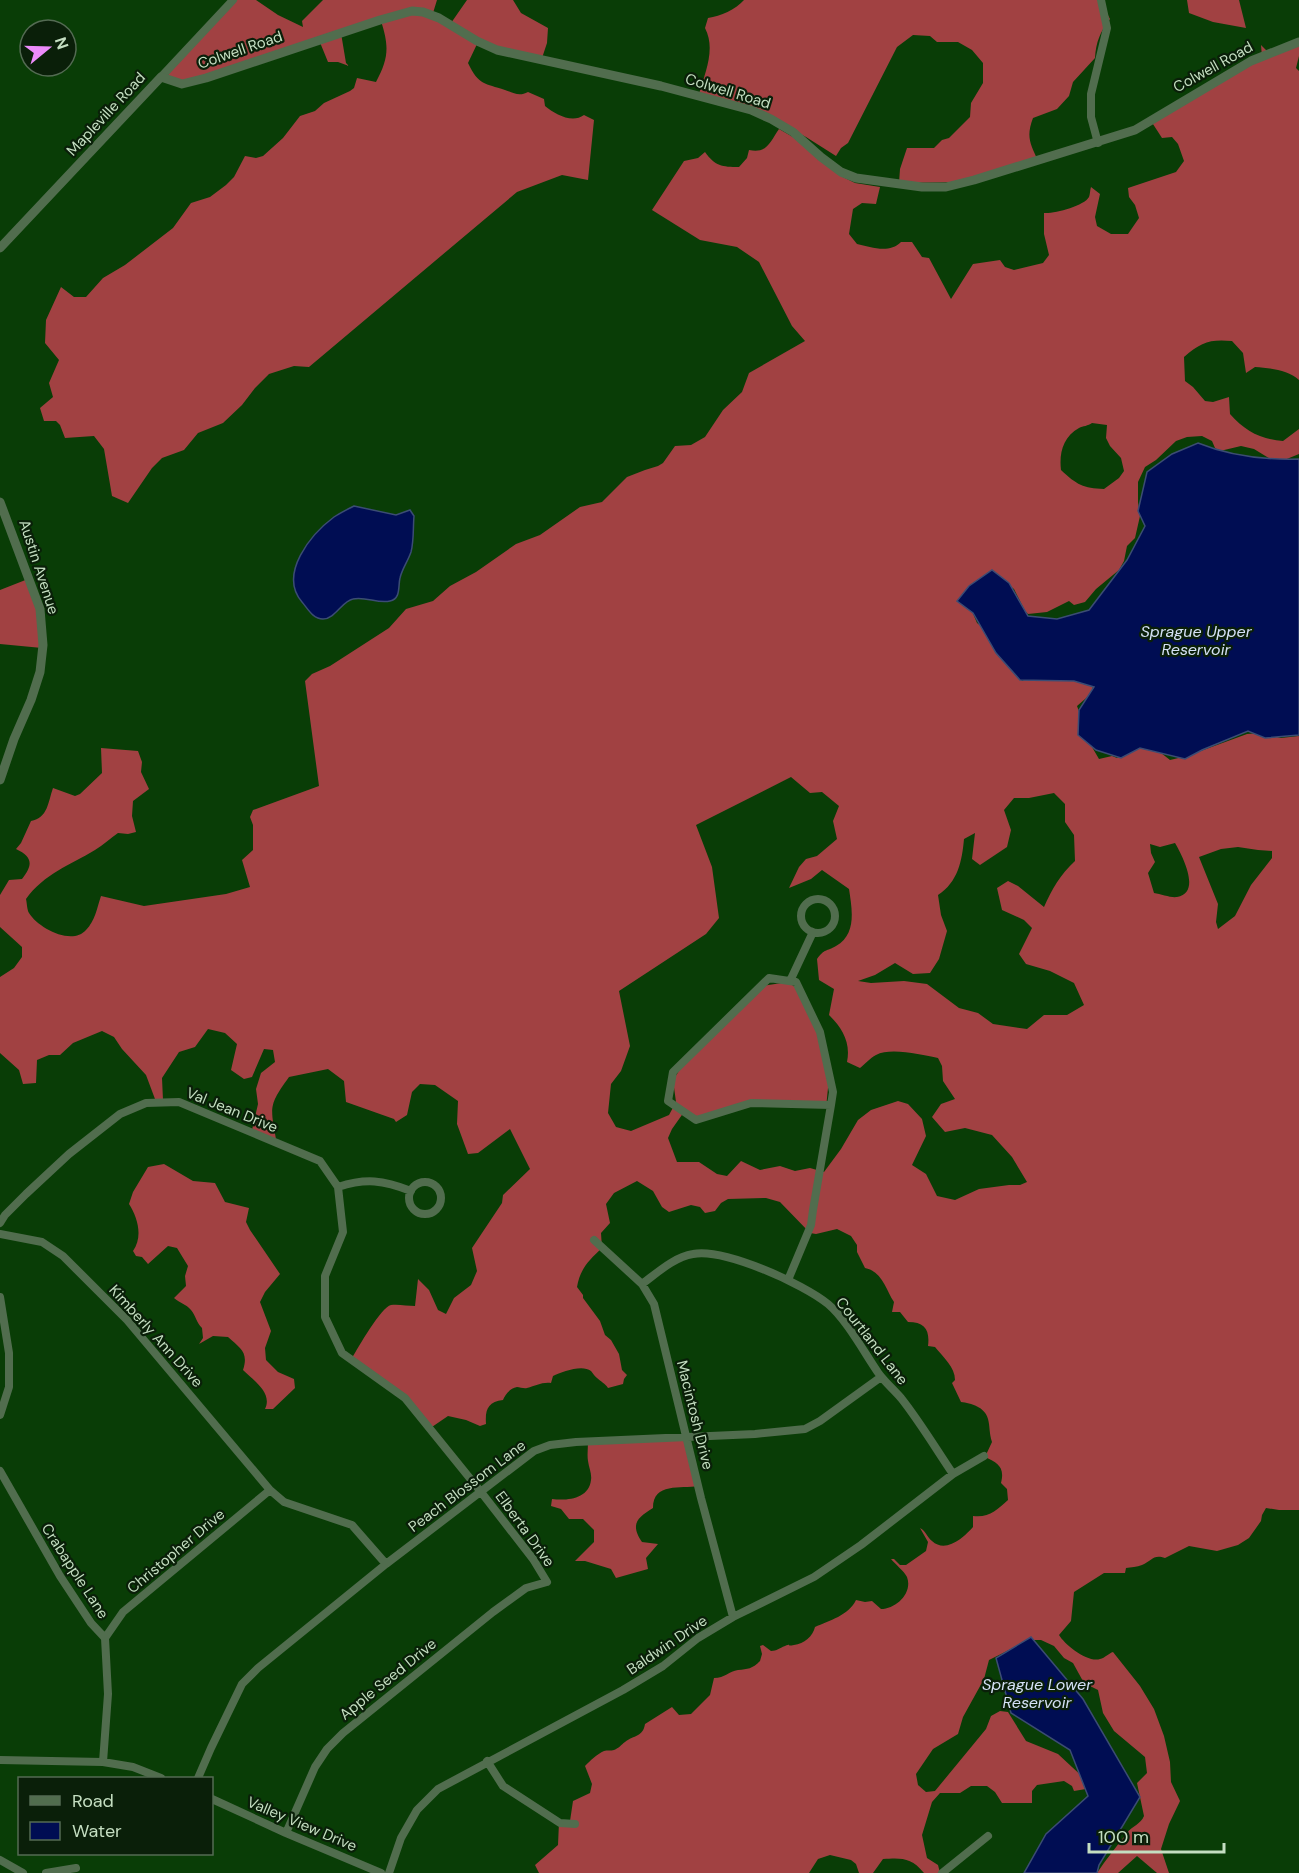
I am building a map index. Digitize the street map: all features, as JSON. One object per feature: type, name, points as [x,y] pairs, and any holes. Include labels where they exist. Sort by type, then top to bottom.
[{"type":"street","name":"Mapleville Road","points":[[0,248],[233,0]]},
{"type":"street","points":[[1098,143],[1091,117],[1091,94],[1107,28],[1101,0]]},
{"type":"street","name":"Colwell Road","points":[[161,77],[182,84],[380,20],[412,11],[423,12],[439,18],[497,50],[661,86],[752,110],[793,132],[839,171],[856,178],[922,187],[946,187],[1135,130],[1242,66],[1299,42]]},
{"type":"street","name":"Austin Avenue","points":[[0,502],[40,609],[43,645],[40,672],[0,780]]},
{"type":"street","points":[[820,898],[830,904],[835,914],[834,920],[824,932],[813,932],[801,921],[801,910],[809,901],[820,898]]},
{"type":"street","points":[[790,981],[813,932]]},
{"type":"street","points":[[788,1280],[811,1225],[831,1105],[833,1092],[820,1032],[796,982],[769,978],[672,1072],[668,1101],[696,1120],[751,1103],[831,1105]]},
{"type":"street","name":"Val Jean Drive","points":[[0,1222],[4,1215],[69,1154],[120,1113],[146,1103],[179,1101],[320,1161],[338,1187],[343,1232],[325,1276],[325,1317],[342,1353],[405,1398],[448,1451]]},
{"type":"street","points":[[338,1187],[366,1180],[388,1183],[411,1191]]},
{"type":"street","points":[[423,1182],[433,1183],[441,1197],[439,1207],[430,1213],[420,1213],[410,1202],[411,1191],[413,1187],[423,1182]]},
{"type":"street","name":"Kimberly Ann Drive","points":[[0,1234],[42,1242],[63,1256],[127,1320],[270,1490],[285,1502],[352,1526],[386,1564]]},
{"type":"street","name":"Macintosh Drive","points":[[594,1240],[642,1284],[654,1304],[733,1617]]},
{"type":"street","name":"Courtland Lane","points":[[642,1284],[672,1262],[693,1254],[717,1255],[788,1280],[829,1305],[901,1399],[953,1474]]},
{"type":"street","points":[[0,1297],[9,1353],[9,1387],[0,1415]]},
{"type":"street","name":"Peach Blossom Lane","points":[[199,1777],[242,1684],[258,1668],[386,1564],[534,1451],[550,1445],[619,1439],[755,1434],[806,1429],[882,1377]]},
{"type":"street","name":"Elberta Drive","points":[[448,1451],[482,1492],[547,1582]]},
{"type":"street","name":"Baldwin Drive","points":[[389,1873],[401,1838],[417,1810],[438,1789],[623,1690],[663,1666],[698,1638],[733,1617],[814,1577],[861,1545],[953,1474],[984,1456]]},
{"type":"street","name":"Crabapple Lane","points":[[0,1471],[60,1576],[91,1623],[105,1638],[108,1694],[103,1762]]},
{"type":"street","name":"Christopher Drive","points":[[105,1638],[123,1612],[270,1490]]},
{"type":"street","name":"Apple Seed Drive","points":[[286,1833],[315,1767],[327,1749],[343,1733],[501,1606],[526,1588],[547,1582]]},
{"type":"street","points":[[0,1760],[103,1762],[133,1767],[156,1777]]},
{"type":"street","points":[[488,1761],[502,1786],[560,1823],[575,1824]]},
{"type":"street","name":"Valley View Drive","points":[[213,1799],[381,1873]]},
{"type":"street","points":[[942,1873],[988,1836]]},
{"type":"street","points":[[0,1860],[23,1873]]},
{"type":"street","points":[[46,1873],[76,1868]]},
{"type":"shaded area","points":[[233,0],[256,0],[278,15],[303,27],[302,21],[323,0],[437,0],[433,13],[451,23],[467,0],[513,0],[521,13],[548,28],[547,43],[542,58],[478,42],[468,63],[479,80],[487,84],[516,94],[528,92],[544,99],[545,106],[564,117],[574,119],[584,115],[594,120],[588,180],[562,175],[517,192],[309,367],[294,366],[269,374],[223,423],[198,433],[184,450],[162,458],[152,468],[128,503],[112,496],[104,449],[94,436],[65,438],[56,421],[44,421],[40,408],[53,397],[49,383],[59,360],[45,343],[46,320],[61,287],[74,297],[86,297],[103,278],[125,265],[173,228],[191,203],[210,197],[226,185],[234,177],[245,156],[256,158],[263,156],[283,138],[300,116],[315,111],[324,103],[350,91],[354,88],[357,78],[376,82],[385,59],[386,45],[381,21],[341,33],[346,63],[349,66],[338,62],[328,62],[319,40],[186,83],[165,78]]},
{"type":"shaded area","points":[[744,0],[1100,0],[1110,19],[1099,37],[1095,58],[1073,82],[1069,96],[1057,109],[1033,118],[1030,140],[1038,161],[965,182],[899,183],[900,169],[907,148],[934,148],[942,140],[949,138],[970,117],[971,103],[983,83],[983,63],[972,50],[958,42],[937,42],[930,36],[913,35],[897,47],[848,143],[836,156],[806,137],[756,111],[699,94],[710,53],[705,28],[708,18],[728,12]]},
{"type":"shaded area","points":[[1187,0],[1239,0],[1246,28],[1213,22],[1189,13]]},
{"type":"shaded area","points":[[1299,43],[1296,68],[1299,71],[1299,380],[1284,372],[1267,368],[1255,367],[1246,373],[1243,353],[1232,341],[1218,341],[1201,345],[1184,357],[1185,381],[1205,401],[1213,402],[1229,397],[1230,414],[1241,425],[1260,436],[1283,441],[1299,429],[1299,454],[1277,463],[1254,449],[1241,446],[1220,451],[1215,448],[1212,441],[1202,436],[1187,437],[1176,441],[1145,467],[1138,482],[1140,516],[1135,538],[1127,546],[1124,561],[1119,570],[1096,589],[1085,602],[1074,605],[1069,601],[1047,612],[1028,614],[1014,589],[1001,579],[967,599],[977,623],[986,630],[1013,664],[1022,681],[1044,671],[1057,679],[1087,682],[1093,685],[1092,693],[1077,706],[1092,747],[1099,759],[1112,756],[1117,758],[1127,749],[1147,742],[1170,760],[1247,734],[1261,733],[1281,738],[1299,736],[1299,1510],[1266,1508],[1261,1521],[1249,1538],[1238,1545],[1217,1551],[1189,1546],[1165,1558],[1155,1557],[1142,1565],[1126,1568],[1125,1573],[1104,1573],[1074,1592],[1071,1621],[1059,1635],[1071,1648],[1095,1660],[1104,1658],[1113,1652],[1140,1686],[1154,1709],[1164,1736],[1170,1762],[1171,1782],[1180,1801],[1161,1849],[1169,1873],[1157,1873],[1137,1856],[1118,1873],[1097,1873],[1127,1833],[1144,1816],[1137,1783],[1147,1773],[1145,1757],[1114,1731],[1103,1713],[1098,1690],[1084,1683],[1073,1663],[1064,1658],[1054,1646],[1041,1640],[1034,1640],[989,1660],[984,1679],[963,1717],[958,1734],[933,1749],[916,1774],[918,1785],[926,1792],[935,1791],[986,1729],[991,1716],[1000,1711],[1008,1712],[1026,1741],[1058,1754],[1086,1780],[1086,1789],[1074,1791],[1072,1786],[1064,1781],[1037,1785],[1032,1791],[1032,1803],[1002,1803],[995,1792],[987,1786],[971,1786],[960,1793],[940,1793],[932,1802],[922,1835],[927,1858],[938,1865],[940,1873],[924,1873],[910,1861],[883,1859],[873,1873],[859,1873],[856,1864],[851,1860],[830,1855],[818,1859],[809,1873],[539,1873],[535,1865],[558,1845],[559,1822],[570,1821],[573,1801],[590,1793],[592,1784],[585,1766],[596,1756],[604,1751],[616,1749],[638,1735],[645,1724],[672,1707],[679,1715],[691,1714],[710,1695],[714,1678],[755,1666],[762,1654],[760,1646],[763,1645],[773,1651],[787,1645],[801,1643],[810,1636],[815,1627],[844,1614],[856,1600],[872,1601],[881,1609],[897,1603],[908,1589],[908,1583],[906,1575],[891,1559],[900,1565],[906,1565],[926,1551],[928,1542],[920,1528],[937,1545],[949,1545],[973,1527],[973,1516],[988,1514],[1008,1500],[1007,1489],[1001,1483],[1001,1469],[985,1457],[992,1442],[989,1422],[984,1411],[977,1406],[961,1402],[952,1383],[955,1380],[953,1371],[935,1347],[928,1346],[925,1328],[922,1325],[908,1322],[900,1312],[892,1312],[894,1302],[886,1287],[876,1273],[865,1268],[857,1252],[857,1245],[851,1236],[837,1229],[816,1234],[810,1233],[780,1202],[766,1198],[728,1199],[721,1203],[715,1211],[705,1213],[700,1207],[691,1205],[669,1212],[662,1207],[653,1191],[637,1181],[614,1193],[606,1204],[610,1223],[601,1233],[602,1248],[586,1265],[577,1287],[619,1354],[622,1370],[627,1375],[623,1384],[608,1388],[591,1371],[583,1368],[572,1369],[553,1376],[551,1383],[512,1389],[503,1400],[494,1402],[488,1407],[486,1424],[480,1426],[448,1416],[429,1429],[395,1391],[352,1358],[370,1328],[387,1307],[391,1305],[415,1306],[418,1279],[429,1290],[438,1310],[446,1314],[454,1298],[471,1285],[477,1271],[472,1248],[502,1203],[503,1195],[530,1169],[510,1129],[478,1153],[468,1154],[457,1124],[458,1101],[435,1085],[420,1084],[412,1092],[407,1115],[396,1122],[394,1119],[346,1102],[344,1081],[328,1069],[289,1077],[273,1106],[276,1139],[252,1130],[258,1104],[256,1089],[261,1073],[275,1062],[273,1050],[264,1049],[252,1077],[244,1079],[231,1070],[237,1044],[225,1033],[208,1029],[195,1047],[179,1052],[162,1078],[163,1100],[155,1099],[146,1075],[114,1037],[102,1031],[73,1043],[60,1055],[49,1055],[37,1060],[36,1083],[23,1084],[19,1070],[0,1053],[0,977],[14,968],[22,957],[22,947],[0,927],[0,895],[9,880],[22,879],[30,862],[26,855],[16,849],[31,821],[41,817],[44,813],[53,788],[75,796],[102,773],[101,748],[138,751],[142,762],[141,772],[149,789],[133,801],[132,816],[136,832],[118,833],[41,883],[26,899],[28,912],[33,919],[56,933],[72,936],[80,934],[92,923],[101,896],[144,906],[226,894],[250,887],[242,860],[253,850],[253,825],[250,817],[253,810],[319,786],[305,681],[312,674],[330,666],[389,628],[406,609],[433,601],[450,586],[476,572],[516,544],[540,535],[580,507],[602,502],[627,477],[663,463],[675,446],[691,445],[705,437],[723,410],[742,392],[749,373],[805,341],[792,326],[759,262],[737,247],[700,240],[652,210],[684,161],[698,158],[705,152],[719,165],[739,167],[747,158],[749,150],[764,149],[779,129],[798,140],[841,176],[855,183],[880,187],[876,204],[862,203],[853,209],[849,234],[857,244],[880,249],[891,248],[901,242],[912,242],[922,257],[929,258],[951,299],[973,264],[1000,260],[1005,267],[1014,270],[1043,263],[1049,255],[1044,234],[1044,213],[1061,211],[1081,203],[1089,197],[1091,187],[1100,194],[1095,217],[1097,226],[1111,234],[1128,234],[1139,218],[1135,205],[1129,197],[1128,188],[1176,172],[1184,161],[1178,144],[1172,137],[1162,138],[1151,121],[1262,57],[1261,45],[1268,52]],"holes":[[[1092,423],[1107,425],[1106,438],[1121,458],[1124,471],[1119,478],[1104,489],[1081,485],[1061,470],[1063,446],[1069,436],[1079,428]],[[791,777],[810,793],[822,792],[839,806],[833,821],[837,839],[817,856],[806,859],[799,867],[789,888],[811,879],[822,870],[849,889],[852,920],[847,935],[843,941],[817,959],[819,980],[834,989],[829,1015],[844,1036],[848,1048],[847,1062],[860,1068],[876,1055],[890,1052],[907,1052],[938,1058],[942,1066],[943,1081],[955,1099],[941,1104],[932,1117],[945,1132],[965,1128],[992,1135],[1012,1157],[1027,1182],[1020,1185],[979,1189],[955,1200],[937,1196],[926,1174],[912,1165],[926,1136],[922,1119],[908,1104],[898,1101],[871,1110],[858,1120],[824,1172],[810,1168],[795,1171],[780,1166],[760,1170],[741,1161],[727,1176],[717,1174],[699,1162],[677,1162],[668,1138],[684,1112],[703,1120],[750,1103],[826,1108],[829,1078],[817,1022],[803,993],[788,982],[762,986],[683,1065],[673,1080],[676,1102],[669,1115],[631,1131],[616,1127],[608,1113],[611,1084],[621,1071],[630,1046],[619,991],[706,934],[719,918],[712,867],[696,825]],[[1054,793],[1065,804],[1065,822],[1074,835],[1075,861],[1057,882],[1044,907],[1018,886],[1008,881],[997,888],[1002,910],[1024,920],[1032,928],[1019,954],[1026,964],[1050,971],[1074,983],[1084,1005],[1067,1015],[1044,1015],[1027,1029],[993,1024],[978,1013],[959,1008],[927,984],[904,981],[871,983],[858,981],[875,975],[895,963],[913,974],[930,973],[939,959],[947,931],[941,915],[938,895],[950,884],[958,870],[964,839],[975,833],[972,859],[980,865],[1007,847],[1011,830],[1004,810],[1014,798],[1029,798]],[[1175,843],[1185,864],[1189,881],[1188,889],[1177,897],[1154,893],[1148,873],[1155,862],[1150,844],[1160,847]],[[1238,847],[1272,851],[1272,858],[1251,885],[1235,916],[1218,929],[1216,922],[1218,904],[1199,857],[1221,849]]]},
{"type":"shaded area","points":[[28,579],[43,622],[42,648],[0,644],[0,590]]},
{"type":"shaded area","points":[[164,1164],[193,1181],[215,1183],[225,1202],[249,1208],[246,1222],[280,1274],[260,1302],[271,1331],[265,1348],[266,1360],[278,1372],[294,1379],[295,1388],[273,1409],[265,1409],[267,1403],[264,1392],[243,1370],[244,1355],[228,1337],[213,1336],[199,1344],[203,1338],[202,1328],[191,1310],[174,1298],[186,1286],[185,1276],[188,1266],[177,1248],[168,1246],[148,1264],[142,1257],[136,1256],[133,1251],[139,1234],[135,1215],[129,1204],[133,1192],[148,1167]]},
{"type":"shaded area","points":[[687,1436],[698,1486],[663,1490],[654,1500],[653,1508],[639,1518],[636,1530],[642,1542],[658,1544],[646,1558],[648,1569],[616,1578],[611,1569],[585,1561],[575,1561],[594,1542],[594,1530],[583,1519],[569,1519],[561,1509],[551,1506],[552,1499],[564,1500],[582,1495],[589,1486],[591,1478],[588,1442]]},
{"type":"water","name":"Sprague Upper Reservoir","points":[[1198,443],[1247,456],[1299,459],[1299,735],[1265,738],[1248,731],[1185,759],[1140,748],[1121,758],[1096,750],[1078,735],[1079,710],[1094,687],[1074,681],[1020,680],[996,653],[973,613],[957,601],[969,586],[992,570],[1009,583],[1028,616],[1057,619],[1089,610],[1127,560],[1145,526],[1138,511],[1147,472],[1172,454]]},
{"type":"water","points":[[354,506],[396,515],[410,510],[414,516],[411,552],[394,600],[385,602],[362,598],[349,600],[331,616],[319,619],[302,602],[296,591],[294,579],[296,567],[307,544],[325,524]]},
{"type":"water","name":"Sprague Lower Reservoir","points":[[1031,1637],[1083,1699],[1140,1797],[1099,1865],[1097,1873],[1024,1873],[1046,1834],[1088,1796],[1070,1750],[1011,1713],[996,1658]]}]
